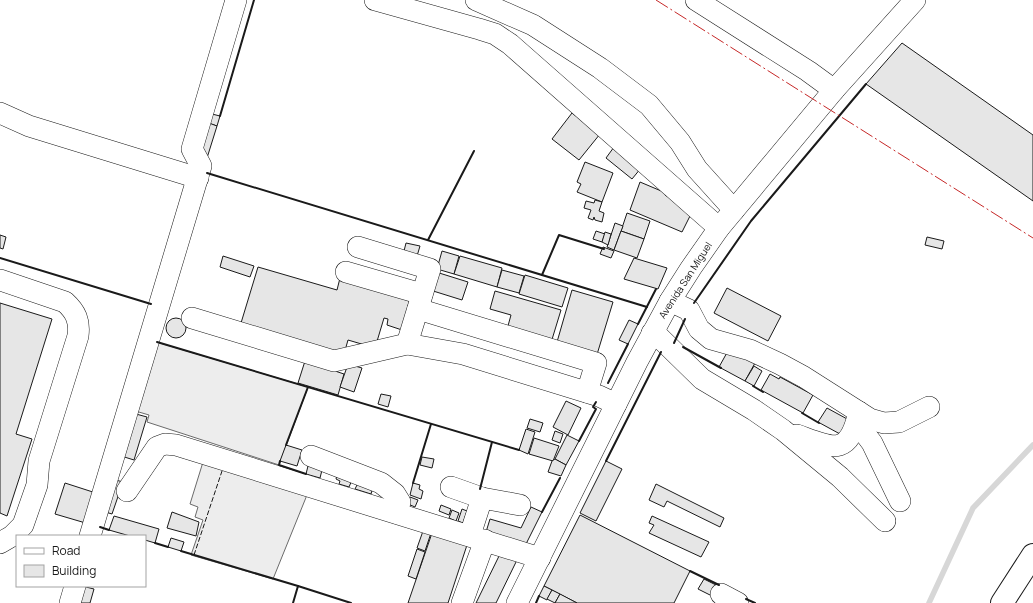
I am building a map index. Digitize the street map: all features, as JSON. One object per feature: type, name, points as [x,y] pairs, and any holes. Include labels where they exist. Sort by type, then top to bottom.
[{"type":"main road","points":[[1002,603],[1033,556]]},
{"type":"street","points":[[90,535],[198,178],[201,166],[192,149],[236,0]]},
{"type":"street","points":[[375,0],[495,34],[510,44],[719,228]]},
{"type":"street","points":[[476,0],[533,25],[600,68],[649,105],[680,142],[697,169],[734,210]]},
{"type":"street","points":[[696,0],[808,71],[834,90]]},
{"type":"street","name":"Avenida San Miguel","points":[[521,602],[540,558],[616,404],[670,300],[719,228],[834,90],[915,0]]},
{"type":"street","points":[[0,113],[29,126],[198,178]]},
{"type":"street","points":[[358,247],[430,269],[407,344]]},
{"type":"street","points":[[346,272],[420,301],[596,363],[587,392]]},
{"type":"street","points":[[0,280],[65,302],[75,313],[79,326],[78,336],[39,461],[37,485],[23,525],[12,536],[0,542]]},
{"type":"street","points":[[670,300],[689,310],[699,329],[711,340],[750,350],[780,364],[804,377],[858,418],[900,501]]},
{"type":"street","points":[[192,318],[334,361],[407,344],[463,354],[587,392],[616,404]]},
{"type":"street","points":[[652,333],[659,337],[702,379],[754,410],[783,430],[840,477],[885,521]]},
{"type":"street","points":[[858,418],[870,419],[884,423],[899,422],[929,407]]},
{"type":"street","points":[[783,430],[830,447],[841,446],[850,438],[858,418]]},
{"type":"street","points":[[127,491],[152,453],[161,446],[170,444],[540,558]]},
{"type":"street","points":[[311,456],[389,488],[400,502],[397,513]]},
{"type":"street","points":[[451,487],[482,498],[520,505]]},
{"type":"street","points":[[462,603],[477,538],[482,498]]},
{"type":"street","points":[[70,603],[75,587]]},
{"type":"shaded area","points":[[153,341],[308,387],[279,465],[147,422],[149,415],[132,410]]},
{"type":"shaded area","points":[[203,462],[307,495],[273,579],[191,555],[203,520],[195,517],[198,507],[190,504]]},
{"type":"building","points":[[902,43],[1033,135],[1033,201],[866,84]]},
{"type":"building","points":[[208,113],[220,116],[217,126],[205,122]]},
{"type":"building","points":[[572,113],[600,134],[579,160],[552,139]]},
{"type":"building","points":[[209,123],[217,126],[207,158],[201,152]]},
{"type":"building","points":[[614,147],[641,168],[632,179],[606,158]]},
{"type":"building","points":[[585,162],[613,173],[602,202],[577,192],[581,184],[577,182]]},
{"type":"building","points":[[640,182],[666,193],[665,195],[692,212],[682,232],[630,210]]},
{"type":"building","points":[[595,200],[602,202],[599,211],[604,213],[602,222],[595,220],[594,217],[593,220],[588,218],[591,210],[584,208],[586,201],[594,203]]},
{"type":"building","points":[[627,213],[650,221],[644,239],[621,231]]},
{"type":"building","points":[[615,223],[623,226],[614,250],[607,247]]},
{"type":"building","points":[[596,231],[605,234],[602,242],[593,239]]},
{"type":"building","points":[[621,231],[644,239],[637,258],[614,250]]},
{"type":"building","points":[[605,232],[611,234],[608,245],[602,242]]},
{"type":"building","points":[[0,235],[6,237],[3,249],[0,248]]},
{"type":"building","points":[[927,237],[944,241],[942,249],[925,245]]},
{"type":"building","points":[[406,243],[420,246],[415,263],[402,259]]},
{"type":"building","points":[[603,247],[614,251],[611,258],[600,254]]},
{"type":"building","points":[[442,251],[459,256],[454,274],[437,269]]},
{"type":"building","points":[[223,256],[254,266],[250,277],[220,267]]},
{"type":"building","points":[[460,256],[502,268],[497,287],[454,274]]},
{"type":"building","points":[[634,258],[667,268],[658,289],[624,279]]},
{"type":"building","points":[[258,267],[337,290],[341,274],[418,297],[408,332],[387,325],[388,319],[384,318],[375,348],[348,340],[344,354],[241,323]]},
{"type":"building","points":[[502,270],[524,276],[519,293],[497,287]]},
{"type":"building","points":[[436,272],[468,282],[462,300],[430,290]]},
{"type":"building","points":[[525,275],[568,288],[562,307],[519,294]]},
{"type":"building","points":[[727,288],[781,316],[768,341],[714,313]]},
{"type":"building","points":[[572,290],[613,302],[595,361],[555,349]]},
{"type":"building","points":[[495,291],[561,310],[550,346],[506,333],[511,315],[490,309]]},
{"type":"building","points":[[0,303],[52,319],[16,434],[32,439],[7,516],[0,513]]},
{"type":"building","points":[[176,318],[183,321],[186,328],[183,335],[176,338],[169,335],[166,328],[169,321]]},
{"type":"building","points":[[629,320],[638,324],[628,344],[619,340]]},
{"type":"building","points":[[729,349],[755,363],[745,381],[719,367]]},
{"type":"building","points":[[305,361],[344,374],[338,395],[298,383]]},
{"type":"building","points":[[348,364],[362,368],[354,392],[340,387]]},
{"type":"building","points":[[754,366],[762,371],[754,386],[745,381]]},
{"type":"building","points":[[770,374],[779,379],[780,377],[813,395],[803,413],[761,390]]},
{"type":"building","points":[[381,394],[391,396],[388,407],[378,404]]},
{"type":"building","points":[[566,401],[581,408],[568,435],[553,427]]},
{"type":"building","points":[[827,408],[849,420],[840,434],[818,422]]},
{"type":"building","points":[[136,414],[147,417],[134,460],[118,455]]},
{"type":"building","points":[[530,419],[543,423],[540,432],[527,428]]},
{"type":"building","points":[[526,429],[535,432],[528,454],[519,450]]},
{"type":"building","points":[[555,431],[563,434],[560,443],[552,440]]},
{"type":"building","points":[[567,435],[579,441],[566,465],[555,459]]},
{"type":"building","points":[[534,438],[559,446],[553,461],[529,454]]},
{"type":"building","points":[[286,445],[302,450],[297,466],[280,461]]},
{"type":"building","points":[[422,457],[434,459],[432,468],[420,465]]},
{"type":"building","points":[[555,459],[566,465],[561,476],[548,472],[552,461]]},
{"type":"building","points":[[606,461],[622,469],[596,521],[580,513]]},
{"type":"building","points":[[308,466],[323,466],[320,478],[306,474]]},
{"type":"building","points":[[337,475],[352,480],[349,487],[339,484],[340,481],[336,479]]},
{"type":"building","points":[[112,479],[123,482],[112,514],[102,511]]},
{"type":"building","points":[[65,483],[99,494],[89,524],[55,514]]},
{"type":"building","points":[[358,483],[373,487],[371,494],[355,489]]},
{"type":"building","points":[[413,483],[420,485],[419,489],[423,491],[421,499],[410,495]]},
{"type":"building","points":[[656,484],[724,518],[720,527],[667,501],[664,507],[649,500]]},
{"type":"building","points":[[410,497],[418,500],[415,507],[408,504]]},
{"type":"building","points":[[441,505],[451,509],[449,515],[439,511]]},
{"type":"building","points":[[531,507],[542,512],[526,544],[486,532],[490,519],[521,528]]},
{"type":"building","points":[[462,509],[467,511],[463,523],[458,521]]},
{"type":"building","points":[[452,510],[459,513],[456,521],[449,518]]},
{"type":"building","points":[[172,512],[199,522],[196,536],[167,528]]},
{"type":"building","points":[[580,515],[690,571],[674,603],[577,603],[544,586]]},
{"type":"building","points":[[114,516],[159,529],[155,543],[146,540],[146,535],[126,535],[109,530]]},
{"type":"building","points":[[652,516],[709,542],[701,557],[649,533],[654,525],[649,523]]},
{"type":"building","points":[[423,531],[431,533],[425,551],[417,548]]},
{"type":"building","points":[[432,533],[467,545],[448,603],[408,603]]},
{"type":"building","points":[[171,538],[184,542],[181,551],[168,547]]},
{"type":"building","points":[[417,549],[425,552],[416,579],[408,576]]},
{"type":"building","points":[[501,552],[517,560],[496,603],[476,603]]},
{"type":"building","points":[[704,579],[716,585],[710,595],[698,589]]},
{"type":"building","points":[[544,586],[552,590],[547,600],[539,596]]},
{"type":"building","points":[[82,587],[94,589],[90,603],[74,603]]},
{"type":"building","points":[[552,590],[560,594],[555,603],[547,599]]},
{"type":"building","points":[[560,594],[577,603],[555,603]]},
{"type":"waterway","points":[[929,603],[973,508],[1033,445]]},
{"type":"fence","points":[[194,555],[222,471]]},
{"type":"wall","points":[[220,116],[254,0]]},
{"type":"wall","points":[[694,303],[751,221],[866,84]]},
{"type":"wall","points":[[428,240],[474,151]]},
{"type":"wall","points":[[207,173],[647,307]]},
{"type":"wall","points":[[542,275],[559,235],[604,249]]},
{"type":"wall","points":[[0,258],[151,304]]},
{"type":"wall","points":[[638,324],[656,289]]},
{"type":"wall","points":[[674,343],[685,319]]},
{"type":"wall","points":[[157,342],[519,450]]},
{"type":"wall","points":[[608,383],[628,344]]},
{"type":"wall","points":[[683,347],[721,368]]},
{"type":"wall","points":[[606,461],[661,352]]},
{"type":"wall","points":[[753,386],[763,392]]},
{"type":"wall","points":[[286,445],[308,387]]},
{"type":"wall","points":[[579,441],[596,409],[593,407],[596,402]]},
{"type":"wall","points":[[802,413],[819,423]]},
{"type":"wall","points":[[413,483],[431,424]]},
{"type":"wall","points":[[480,489],[492,442]]},
{"type":"wall","points":[[280,461],[279,465],[306,474]]},
{"type":"wall","points":[[542,512],[560,478]]},
{"type":"wall","points":[[100,527],[109,530]]},
{"type":"wall","points":[[155,543],[168,547]]},
{"type":"wall","points":[[181,551],[298,586]]},
{"type":"wall","points":[[690,571],[719,585]]},
{"type":"wall","points":[[293,603],[298,586],[351,603]]},
{"type":"wall","points":[[536,603],[539,596]]},
{"type":"wall","points":[[746,599],[755,603]]},
{"type":"power","points":[[656,0],[1033,238]]}]
